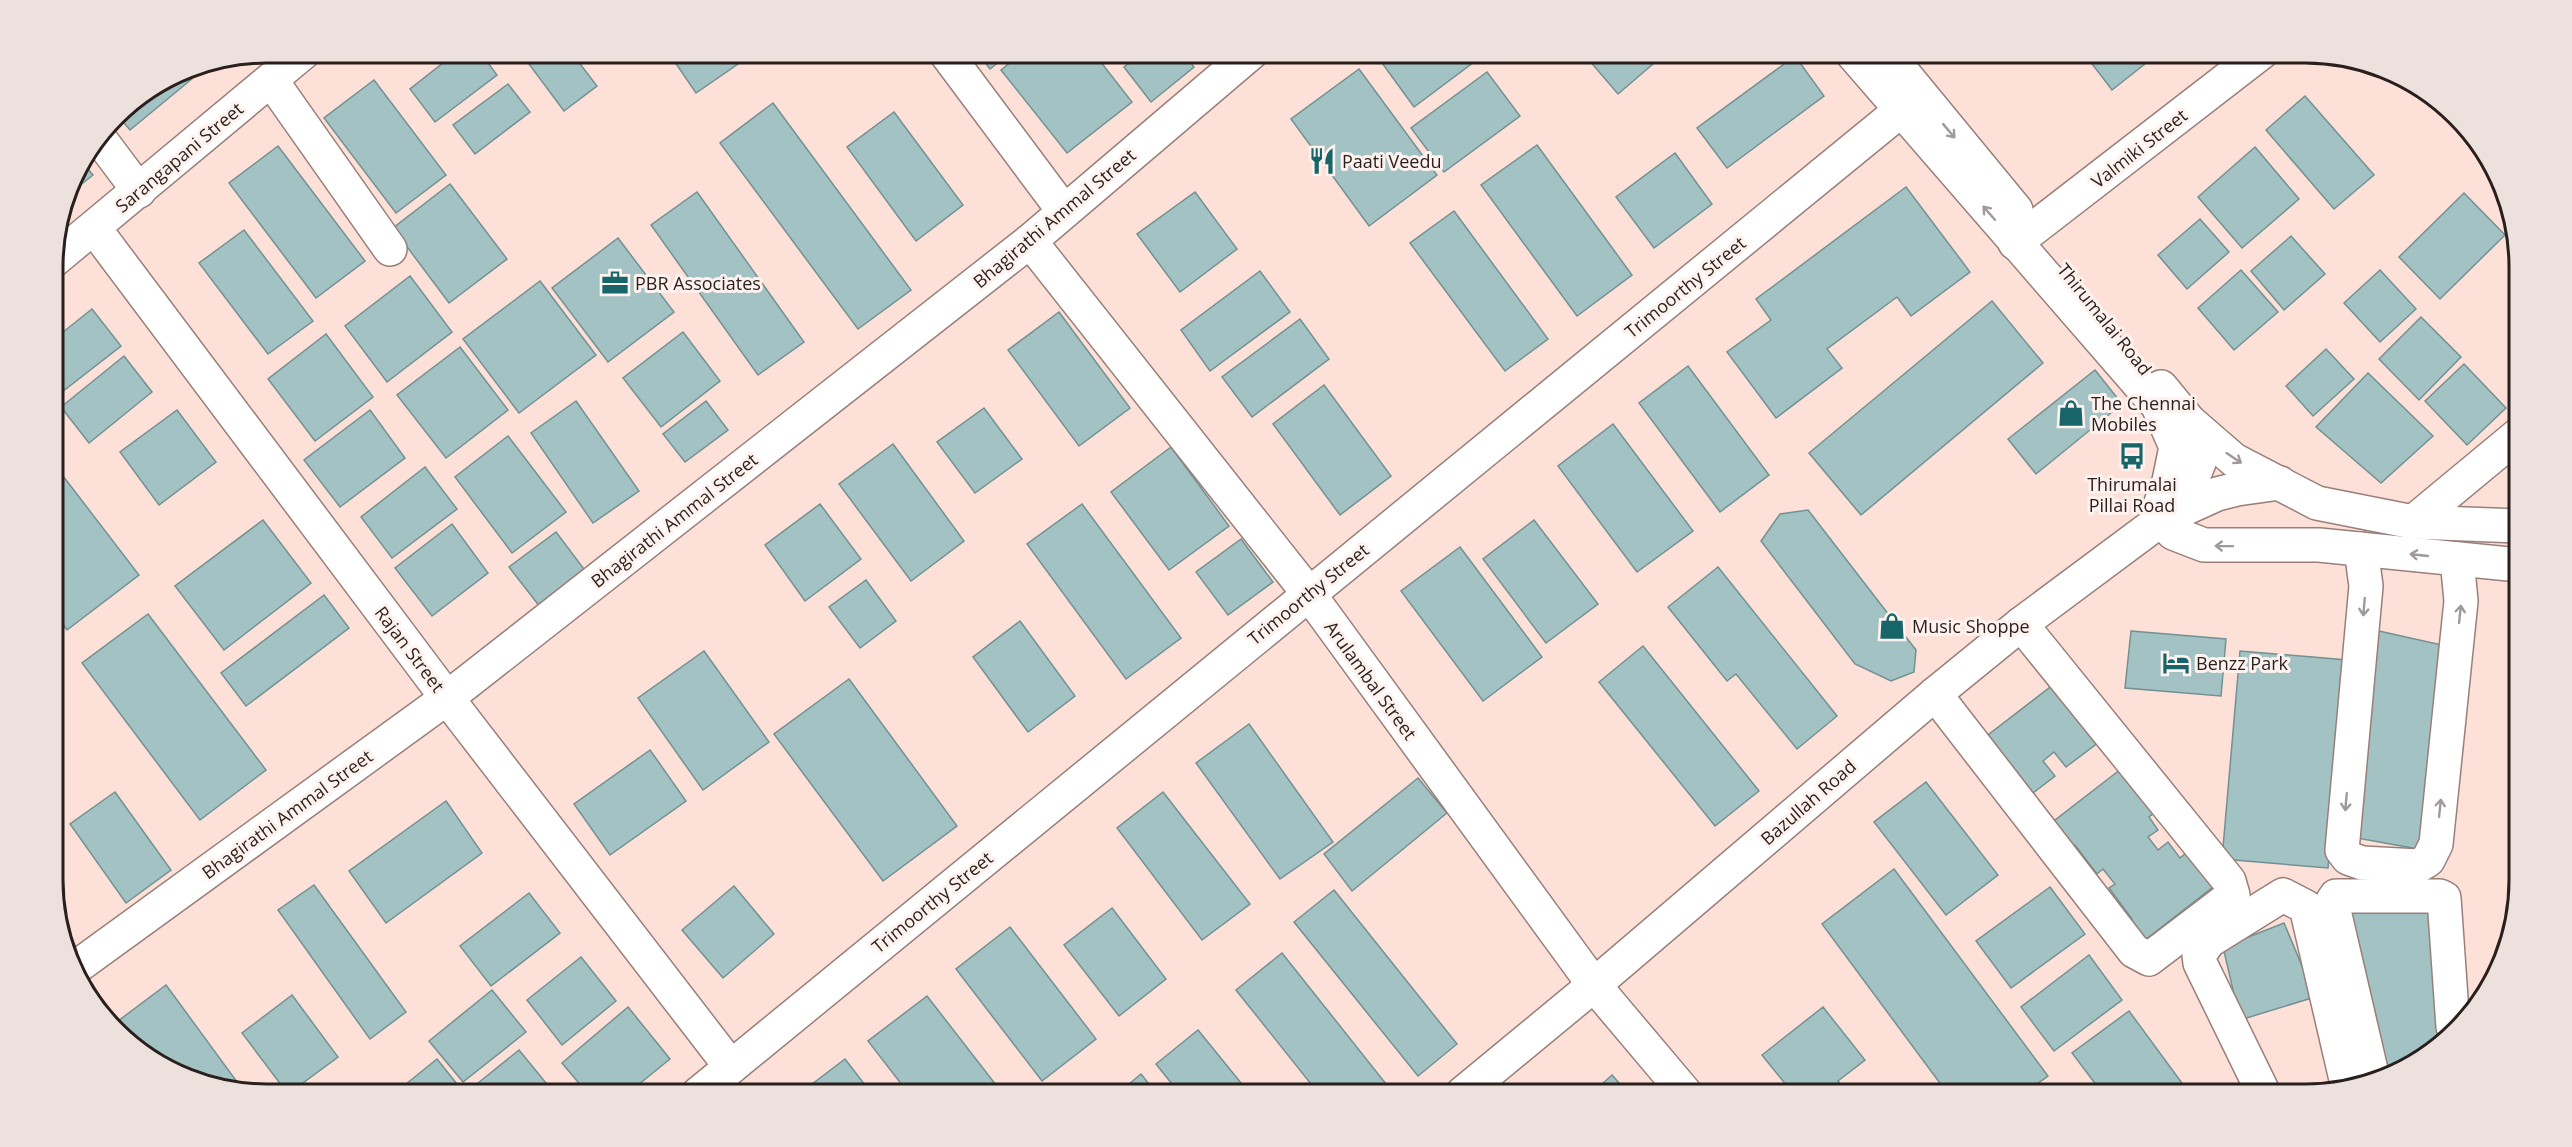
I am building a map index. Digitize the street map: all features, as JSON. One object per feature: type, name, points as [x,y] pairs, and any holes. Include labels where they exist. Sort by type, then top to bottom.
[{"type":"street","name":"Sarangapani Street","points":[[63,253],[291,63]]},
{"type":"street","points":[[953,63],[1063,210]]},
{"type":"street","name":"Bhagirathi Ammal Street","points":[[82,963],[447,698],[1030,240],[1239,63]]},
{"type":"street","points":[[1864,63],[1908,102],[2024,237],[2158,406],[2176,447],[2169,481],[2159,508],[2162,519],[2173,533],[2204,545],[2290,544],[2509,564]]},
{"type":"street","points":[[1891,63],[1908,102]]},
{"type":"street","name":"Valmiki Street","points":[[2024,237],[2248,63]]},
{"type":"street","points":[[271,80],[390,249]]},
{"type":"street","name":"Trimoorthy Street","points":[[711,1084],[1908,102]]},
{"type":"street","points":[[104,144],[139,191]]},
{"type":"street","name":"Rajan Street","points":[[94,228],[447,698],[731,1068]]},
{"type":"street","name":"Thirumalai Road","points":[[2024,237],[2189,421],[2234,460],[2317,503],[2413,522],[2509,526]]},
{"type":"street","name":"Arulambal Street","points":[[1030,240],[1309,594],[1594,985],[1678,1084]]},
{"type":"street","points":[[2162,519],[2192,480],[2202,455],[2189,421]]},
{"type":"street","points":[[2413,522],[2509,442]]},
{"type":"street","points":[[2162,519],[2217,494],[2280,483]]},
{"type":"street","name":"Bazullah Road","points":[[1474,1084],[1594,985],[1935,694],[2021,624],[2162,519]]},
{"type":"street","points":[[2361,549],[2366,586],[2342,850],[2348,858],[2362,863],[2418,866],[2428,860],[2436,844],[2461,601],[2457,559]]},
{"type":"street","points":[[1935,694],[2134,951],[2149,959],[2233,895],[2229,881],[2021,624]]},
{"type":"street","points":[[2259,1084],[2200,963],[2199,955],[2209,941],[2283,895],[2306,907],[2346,1080]]},
{"type":"street","points":[[2371,1072],[2332,902],[2336,896],[2440,896],[2444,898],[2453,1020]]},
{"type":"building","points":[[443,63],[488,63],[497,75],[435,122],[410,89]]},
{"type":"building","points":[[528,63],[579,63],[597,86],[564,111]]},
{"type":"building","points":[[676,63],[737,63],[738,64],[696,93]]},
{"type":"building","points":[[985,63],[997,63],[990,69]]},
{"type":"building","points":[[1010,63],[1102,63],[1132,102],[1067,153],[1001,70]]},
{"type":"building","points":[[1129,63],[1191,63],[1194,67],[1151,102],[1124,67]]},
{"type":"building","points":[[1382,63],[1473,63],[1414,107]]},
{"type":"building","points":[[1591,63],[1654,63],[1618,94]]},
{"type":"building","points":[[1785,63],[1800,63],[1824,96],[1727,168],[1697,128]]},
{"type":"building","points":[[2091,63],[2146,63],[2112,90]]},
{"type":"building","points":[[1359,69],[1437,175],[1369,226],[1291,119]]},
{"type":"building","points":[[1487,72],[1520,116],[1444,172],[1411,128]]},
{"type":"building","points":[[194,77],[130,130],[124,123],[133,114],[165,90]]},
{"type":"building","points":[[374,80],[446,175],[396,213],[324,118]]},
{"type":"building","points":[[508,84],[530,112],[475,154],[453,125]]},
{"type":"building","points":[[2305,96],[2374,175],[2334,209],[2266,130]]},
{"type":"building","points":[[773,103],[911,290],[858,329],[720,143]]},
{"type":"building","points":[[894,112],[963,205],[916,241],[847,147]]},
{"type":"building","points":[[1537,145],[1632,275],[1577,316],[1481,185]]},
{"type":"building","points":[[278,146],[365,261],[316,298],[229,183]]},
{"type":"building","points":[[2255,147],[2299,199],[2242,248],[2198,197]]},
{"type":"building","points":[[1675,153],[1712,204],[1654,248],[1616,197]]},
{"type":"building","points":[[88,169],[93,175],[81,185]]},
{"type":"building","points":[[450,184],[507,259],[449,303],[393,228]]},
{"type":"building","points":[[1906,187],[1970,272],[1911,316],[1897,297],[1827,349],[1842,368],[1776,418],[1727,352],[1771,320],[1756,299]]},
{"type":"building","points":[[697,192],[804,342],[758,375],[651,225]]},
{"type":"building","points":[[1195,192],[1237,249],[1180,292],[1137,234]]},
{"type":"building","points":[[2464,193],[2505,235],[2440,299],[2399,257]]},
{"type":"building","points":[[1454,211],[1548,339],[1505,371],[1410,243]]},
{"type":"building","points":[[2200,219],[2229,252],[2187,289],[2158,255]]},
{"type":"building","points":[[244,230],[313,321],[268,354],[199,263]]},
{"type":"building","points":[[2291,236],[2325,274],[2284,310],[2251,271]]},
{"type":"building","points":[[618,238],[674,312],[608,362],[552,288]]},
{"type":"building","points":[[2241,270],[2278,312],[2234,350],[2198,308]]},
{"type":"building","points":[[2380,270],[2416,309],[2380,342],[2344,303]]},
{"type":"building","points":[[1260,271],[1290,312],[1210,371],[1181,330]]},
{"type":"building","points":[[410,276],[452,332],[387,382],[345,326]]},
{"type":"building","points":[[540,281],[596,355],[519,413],[463,339]]},
{"type":"building","points":[[1992,301],[2043,363],[1861,515],[1809,453]]},
{"type":"building","points":[[92,309],[121,346],[63,391],[63,332]]},
{"type":"building","points":[[1059,312],[1130,408],[1079,446],[1008,350]]},
{"type":"building","points":[[2421,317],[2461,357],[2419,400],[2379,359]]},
{"type":"building","points":[[1300,319],[1329,359],[1252,417],[1222,377]]},
{"type":"building","points":[[683,332],[720,381],[661,427],[623,378]]},
{"type":"building","points":[[326,334],[373,397],[315,441],[268,379]]},
{"type":"building","points":[[460,347],[508,410],[446,458],[397,395]]},
{"type":"building","points":[[2326,349],[2354,379],[2313,416],[2286,386]]},
{"type":"building","points":[[124,356],[152,392],[89,443],[63,410],[63,405]]},
{"type":"building","points":[[2464,364],[2506,408],[2467,445],[2425,401]]},
{"type":"building","points":[[1688,366],[1769,475],[1720,512],[1639,403]]},
{"type":"building","points":[[2095,370],[2122,404],[2036,474],[2008,439]]},
{"type":"building","points":[[2368,373],[2433,436],[2381,483],[2316,427]]},
{"type":"building","points":[[1324,385],[1391,476],[1340,515],[1273,424]]},
{"type":"building","points":[[576,401],[639,491],[593,523],[531,433]]},
{"type":"building","points":[[706,401],[728,430],[685,462],[663,434]]},
{"type":"building","points":[[984,408],[1022,459],[975,493],[937,442]]},
{"type":"building","points":[[177,410],[216,462],[159,505],[120,452]]},
{"type":"building","points":[[370,410],[405,458],[340,507],[304,460]]},
{"type":"building","points":[[1613,424],[1693,531],[1637,572],[1558,466]]},
{"type":"building","points":[[508,436],[566,512],[512,553],[455,477]]},
{"type":"building","points":[[893,444],[964,541],[911,581],[839,484]]},
{"type":"building","points":[[1171,447],[1229,526],[1169,570],[1111,492]]},
{"type":"building","points":[[425,467],[457,509],[392,558],[361,517]]},
{"type":"building","points":[[63,476],[139,575],[67,630],[63,624]]},
{"type":"building","points":[[820,504],[861,559],[805,601],[765,545]]},
{"type":"building","points":[[1082,504],[1181,638],[1126,679],[1027,544]]},
{"type":"building","points":[[1808,510],[1916,650],[1914,672],[1891,681],[1855,664],[1761,541],[1780,514]]},
{"type":"building","points":[[263,520],[311,583],[224,650],[175,586]]},
{"type":"building","points":[[1534,520],[1598,604],[1546,643],[1483,559]]},
{"type":"building","points":[[452,524],[488,573],[432,616],[395,568]]},
{"type":"building","points":[[556,532],[593,581],[547,616],[509,567]]},
{"type":"building","points":[[1241,539],[1273,582],[1228,615],[1196,572]]},
{"type":"building","points":[[1460,547],[1542,657],[1483,701],[1401,591]]},
{"type":"building","points":[[1718,567],[1837,716],[1797,749],[1736,674],[1727,681],[1668,607]]},
{"type":"building","points":[[866,580],[896,621],[860,648],[829,607]]},
{"type":"building","points":[[324,595],[349,628],[246,706],[221,673]]},
{"type":"building","points":[[148,614],[266,770],[200,820],[82,663]]},
{"type":"building","points":[[1020,621],[1075,696],[1028,732],[973,657]]},
{"type":"building","name":"Benzz Park","points":[[2131,631],[2226,639],[2221,696],[2125,688]]},
{"type":"building","points":[[2379,631],[2451,647],[2424,850],[2351,837]]},
{"type":"building","points":[[1643,646],[1759,791],[1715,826],[1599,682]]},
{"type":"building","points":[[704,651],[769,742],[703,790],[638,698]]},
{"type":"building","points":[[2240,651],[2347,660],[2328,868],[2222,859]]},
{"type":"building","points":[[849,679],[957,826],[883,881],[774,734]]},
{"type":"building","points":[[2058,681],[2103,739],[2066,767],[2054,752],[2043,761],[2055,776],[2033,793],[1988,735]]},
{"type":"building","points":[[1249,724],[1333,842],[1280,879],[1196,763]]},
{"type":"building","points":[[650,750],[686,801],[610,855],[574,804]]},
{"type":"building","points":[[2121,769],[2154,813],[2149,817],[2158,830],[2148,837],[2158,850],[2168,842],[2180,858],[2186,853],[2213,887],[2141,943],[2126,923],[2132,919],[2109,888],[2115,884],[2103,869],[2097,874],[2075,845],[2069,849],[2050,824]]},
{"type":"building","points":[[1418,778],[1447,813],[1352,891],[1324,854]]},
{"type":"building","points":[[1926,782],[1998,875],[1946,915],[1874,822]]},
{"type":"building","points":[[115,792],[171,870],[126,903],[70,824]]},
{"type":"building","points":[[1163,792],[1250,904],[1202,940],[1117,828]]},
{"type":"building","points":[[446,801],[482,853],[386,923],[349,871]]},
{"type":"building","points":[[1894,869],[2048,1076],[2037,1084],[1941,1084],[1822,924]]},
{"type":"building","points":[[314,885],[406,1012],[370,1039],[278,910]]},
{"type":"building","points":[[734,886],[774,934],[723,978],[682,930]]},
{"type":"building","points":[[2050,887],[2085,934],[2011,988],[1976,941]]},
{"type":"building","points":[[1334,890],[1457,1044],[1418,1076],[1294,922]]},
{"type":"building","points":[[529,893],[560,933],[491,986],[460,946]]},
{"type":"building","points":[[2345,907],[2433,907],[2438,1033],[2407,1057],[2380,1069]]},
{"type":"building","points":[[1112,908],[1166,979],[1119,1016],[1064,945]]},
{"type":"building","points":[[2284,923],[2315,997],[2240,1020],[2223,947]]},
{"type":"building","points":[[1010,927],[1096,1039],[1042,1081],[956,969]]},
{"type":"building","points":[[1282,953],[1386,1084],[1311,1084],[1236,990]]},
{"type":"building","points":[[2089,955],[2122,1000],[2054,1051],[2021,1007]]},
{"type":"building","points":[[581,957],[616,1001],[562,1045],[527,1000]]},
{"type":"building","points":[[166,985],[237,1081],[202,1073],[165,1057],[143,1042],[119,1020]]},
{"type":"building","points":[[492,990],[526,1032],[463,1082],[429,1041]]},
{"type":"building","points":[[292,995],[338,1057],[302,1084],[280,1084],[242,1033]]},
{"type":"building","points":[[927,996],[995,1084],[901,1084],[868,1041]]},
{"type":"building","points":[[628,1007],[670,1059],[639,1084],[580,1084],[562,1063]]},
{"type":"building","points":[[1823,1007],[1865,1060],[1838,1081],[1841,1084],[1785,1084],[1762,1055]]},
{"type":"building","points":[[2129,1011],[2183,1084],[2095,1084],[2072,1053]]},
{"type":"building","points":[[1198,1030],[1242,1084],[1172,1084],[1156,1064]]},
{"type":"building","points":[[519,1050],[547,1084],[479,1084]]},
{"type":"building","points":[[437,1059],[457,1084],[406,1084]]},
{"type":"building","points":[[845,1059],[864,1084],[812,1084]]},
{"type":"building","points":[[1141,1074],[1149,1084],[1129,1084]]},
{"type":"building","points":[[1612,1075],[1620,1084],[1602,1084]]},
{"type":"place","name":"Paati Veedu","points":[[1322,161]]},
{"type":"place","name":"PBR Associates","points":[[615,283]]},
{"type":"place","name":"The Chennai Mobiles","points":[[2071,413]]},
{"type":"place","name":"Thirumalai Pillai Road","points":[[2132,456]]},
{"type":"place","name":"Music Shoppe","points":[[1892,626]]},
{"type":"place","name":"Benzz Park","points":[[2176,663]]}]
